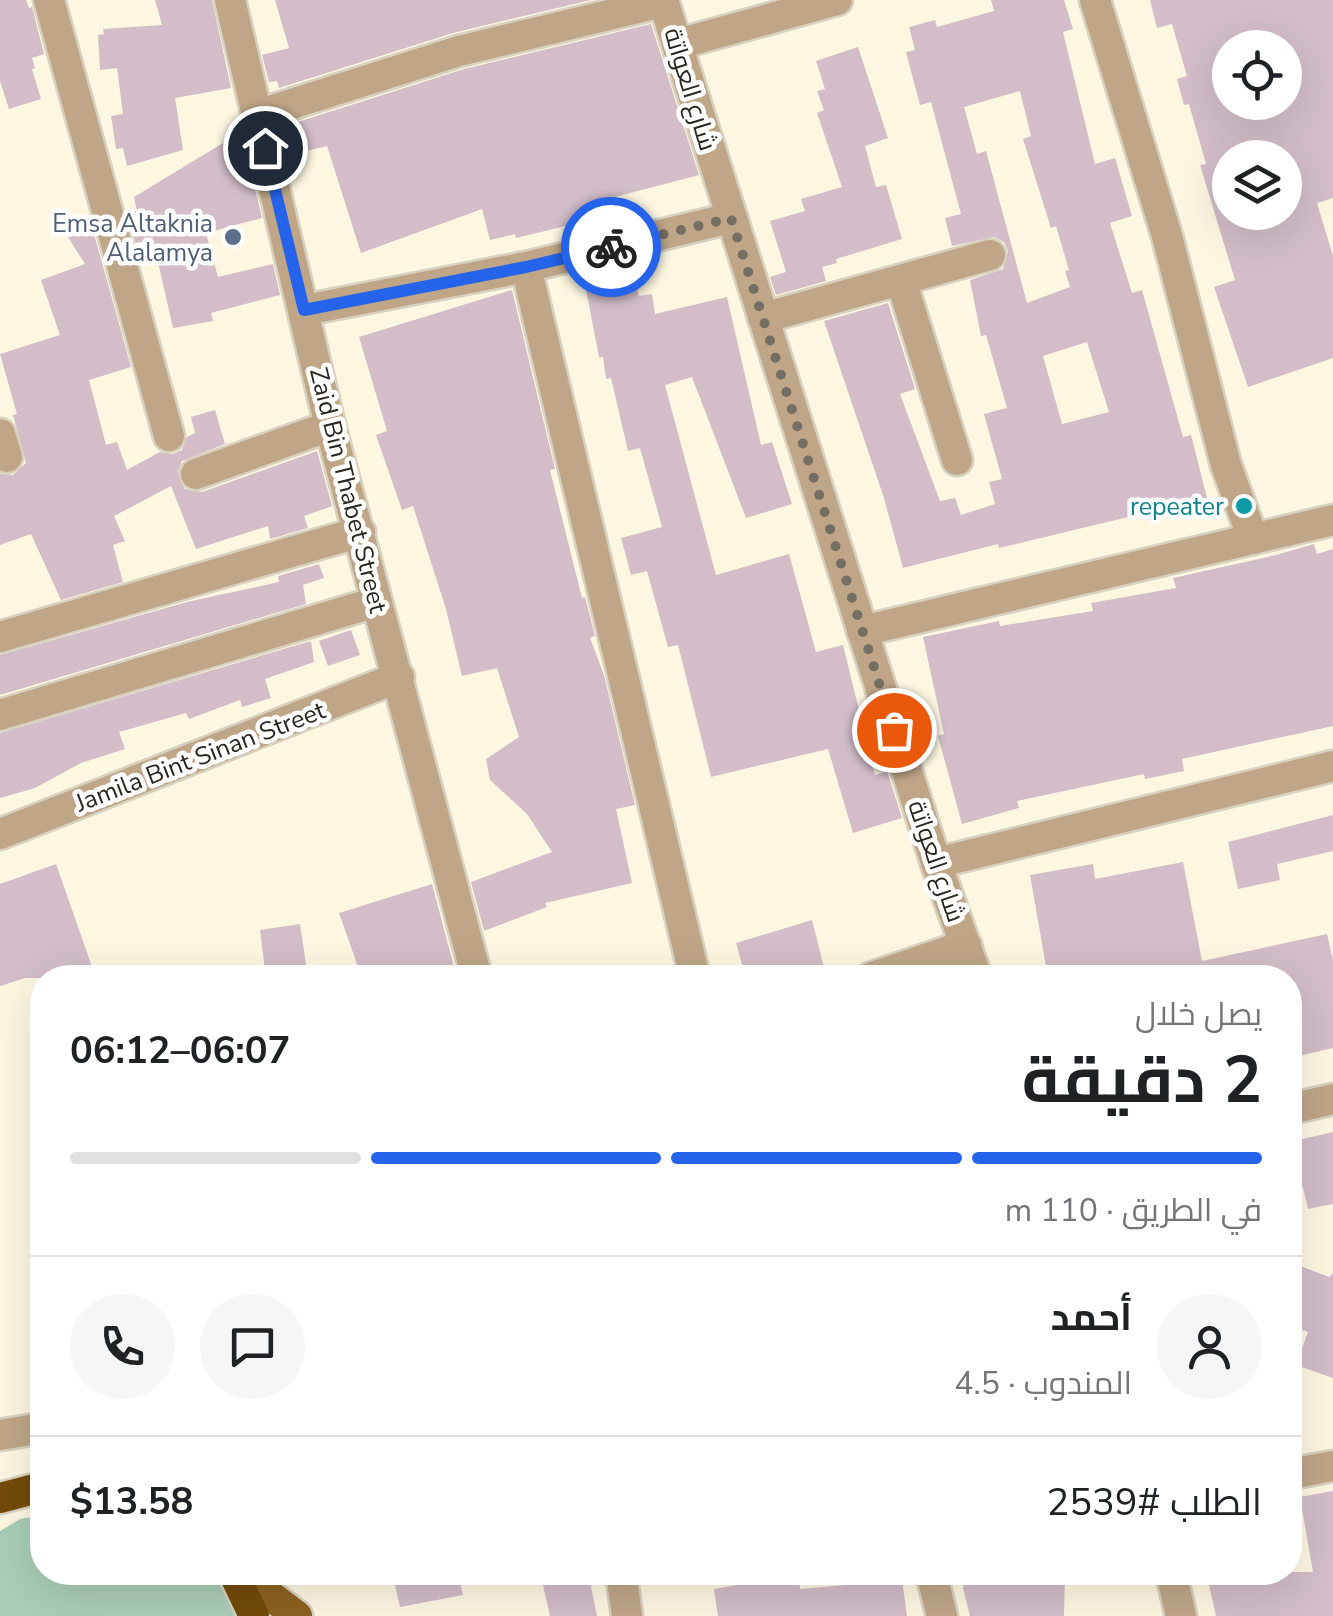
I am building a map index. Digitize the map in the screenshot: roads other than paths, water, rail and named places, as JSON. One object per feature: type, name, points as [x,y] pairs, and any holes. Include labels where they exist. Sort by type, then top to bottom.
[{"type":"highway","points":[[0,1498],[30,1490]]},
{"type":"highway","points":[[241,1585],[254,1616]]},
{"type":"main road","points":[[254,1585],[296,1616]]},
{"type":"street","points":[[49,0],[169,436]]},
{"type":"street","name":"Zaid Bin Thabet Street","points":[[230,0],[330,426],[475,965]]},
{"type":"street","points":[[678,44],[836,0]]},
{"type":"street","points":[[1095,0],[1168,236],[1226,465],[1254,539]]},
{"type":"street","points":[[257,115],[459,51],[663,1]]},
{"type":"street","name":"شارع العواتة","points":[[663,1],[936,863],[973,965]]},
{"type":"street","points":[[304,310],[526,267],[731,218]]},
{"type":"street","points":[[763,318],[990,256]]},
{"type":"street","points":[[526,267],[693,965]]},
{"type":"street","points":[[901,280],[957,460]]},
{"type":"street","points":[[196,474],[330,426]]},
{"type":"street","points":[[862,631],[1333,520]]},
{"type":"street","points":[[0,636],[360,532]]},
{"type":"street","points":[[0,714],[376,602]]},
{"type":"street","name":"Jamila Bint Sinan Street","points":[[0,834],[399,678]]},
{"type":"street","points":[[936,863],[1333,766]]},
{"type":"street","points":[[908,965],[966,945]]},
{"type":"street","points":[[1302,1106],[1333,1099]]},
{"type":"street","points":[[0,1434],[30,1430]]},
{"type":"street","points":[[1302,1472],[1333,1466]]},
{"type":"street","points":[[627,1585],[628,1616]]},
{"type":"street","points":[[934,1585],[942,1616]]},
{"type":"street","points":[[1174,1585],[1181,1616]]},
{"type":"place","name":"Emsa Altaknia Alalamya","points":[[233,237]]},
{"type":"place","name":"repeater","points":[[1244,506]]}]
